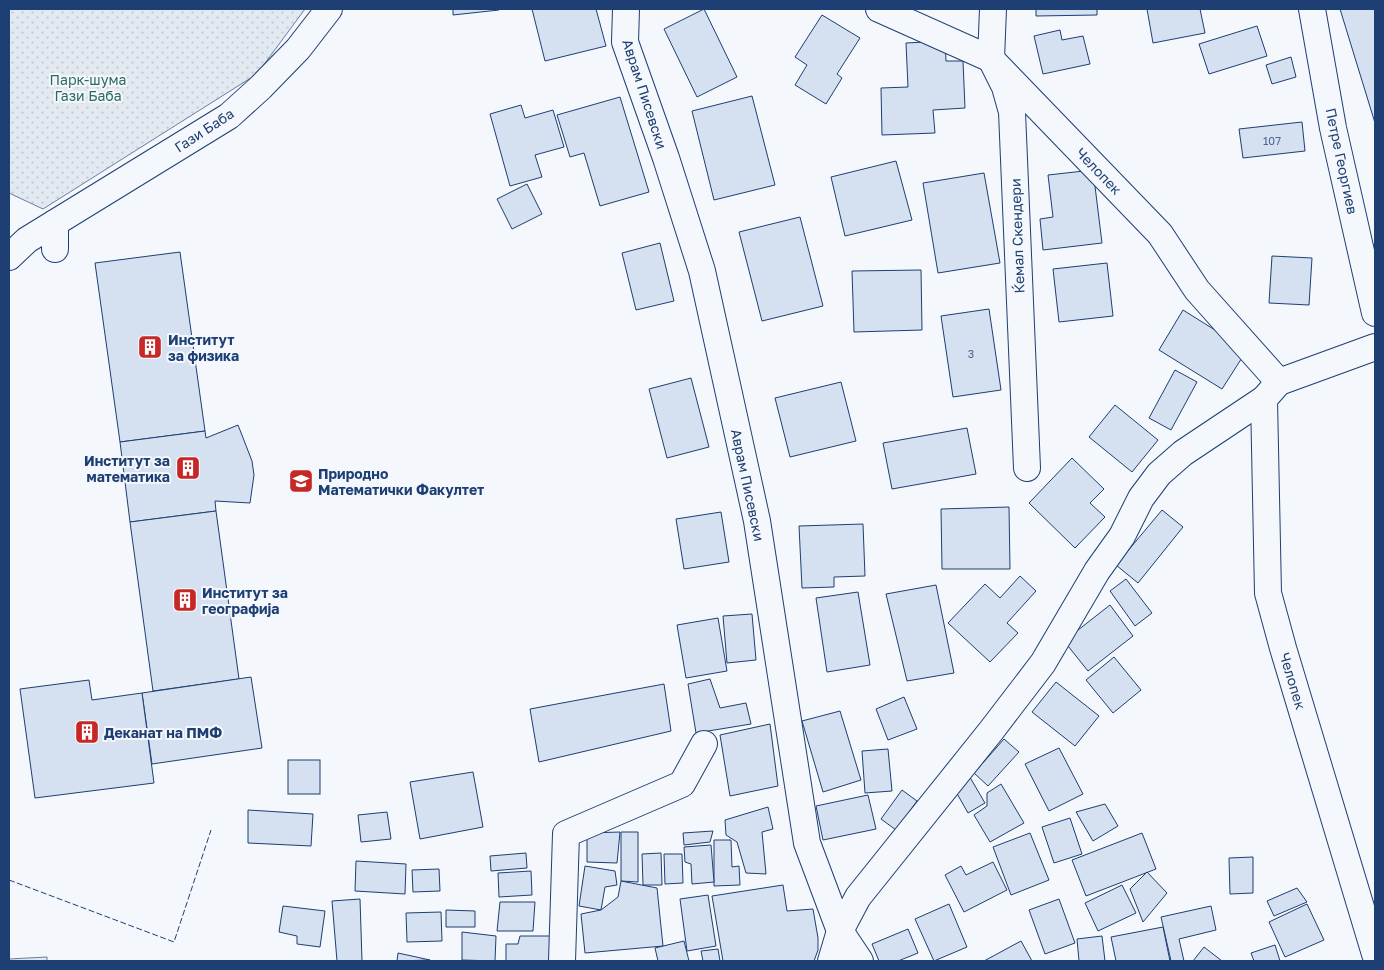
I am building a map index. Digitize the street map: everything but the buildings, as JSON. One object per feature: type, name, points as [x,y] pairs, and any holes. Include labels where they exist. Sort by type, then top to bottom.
[{"type":"street","name":"Гази Баба","points":[[9,257],[27,240],[229,116],[298,49],[329,9]]},
{"type":"street","name":"Аврам Писевски","points":[[626,9],[626,42],[666,158],[702,272],[757,521],[807,843],[840,931],[860,961]]},
{"type":"street","name":"Челопек","points":[[879,9],[990,60],[1160,234],[1197,290],[1272,390],[1268,593],[1282,648],[1375,954]]},
{"type":"street","points":[[990,60],[993,9]]},
{"type":"street","name":"Петре Георгиев","points":[[1312,9],[1333,128],[1375,313]]},
{"type":"street","name":"Ќемал Скендери","points":[[990,60],[1005,87],[1012,112],[1027,468]]},
{"type":"street","points":[[55,223],[55,249]]},
{"type":"street","points":[[831,961],[840,931],[858,897],[992,731],[1043,664],[1097,571],[1122,536],[1141,498],[1159,474],[1183,453],[1272,390],[1375,347]]},
{"type":"street","points":[[562,961],[568,845],[566,834],[682,784],[704,744]]},
{"type":"green space","name":"Парк-шума Гази Баба","points":[[9,9],[305,9],[257,74],[43,209],[9,193]]},
{"type":"shaded area","points":[[47,957],[47,961],[9,961],[9,959]]},
{"type":"fence","points":[[9,880],[174,942],[211,830]]},
{"type":"place","name":"Институт за физика","points":[[150,347]]},
{"type":"place","name":"Институт за математика","points":[[188,468]]},
{"type":"place","name":"Природно Математички Факултет","points":[[301,481]]},
{"type":"place","name":"Институт за географија","points":[[185,600]]},
{"type":"place","name":"Деканат на ПМФ","points":[[87,732]]}]
